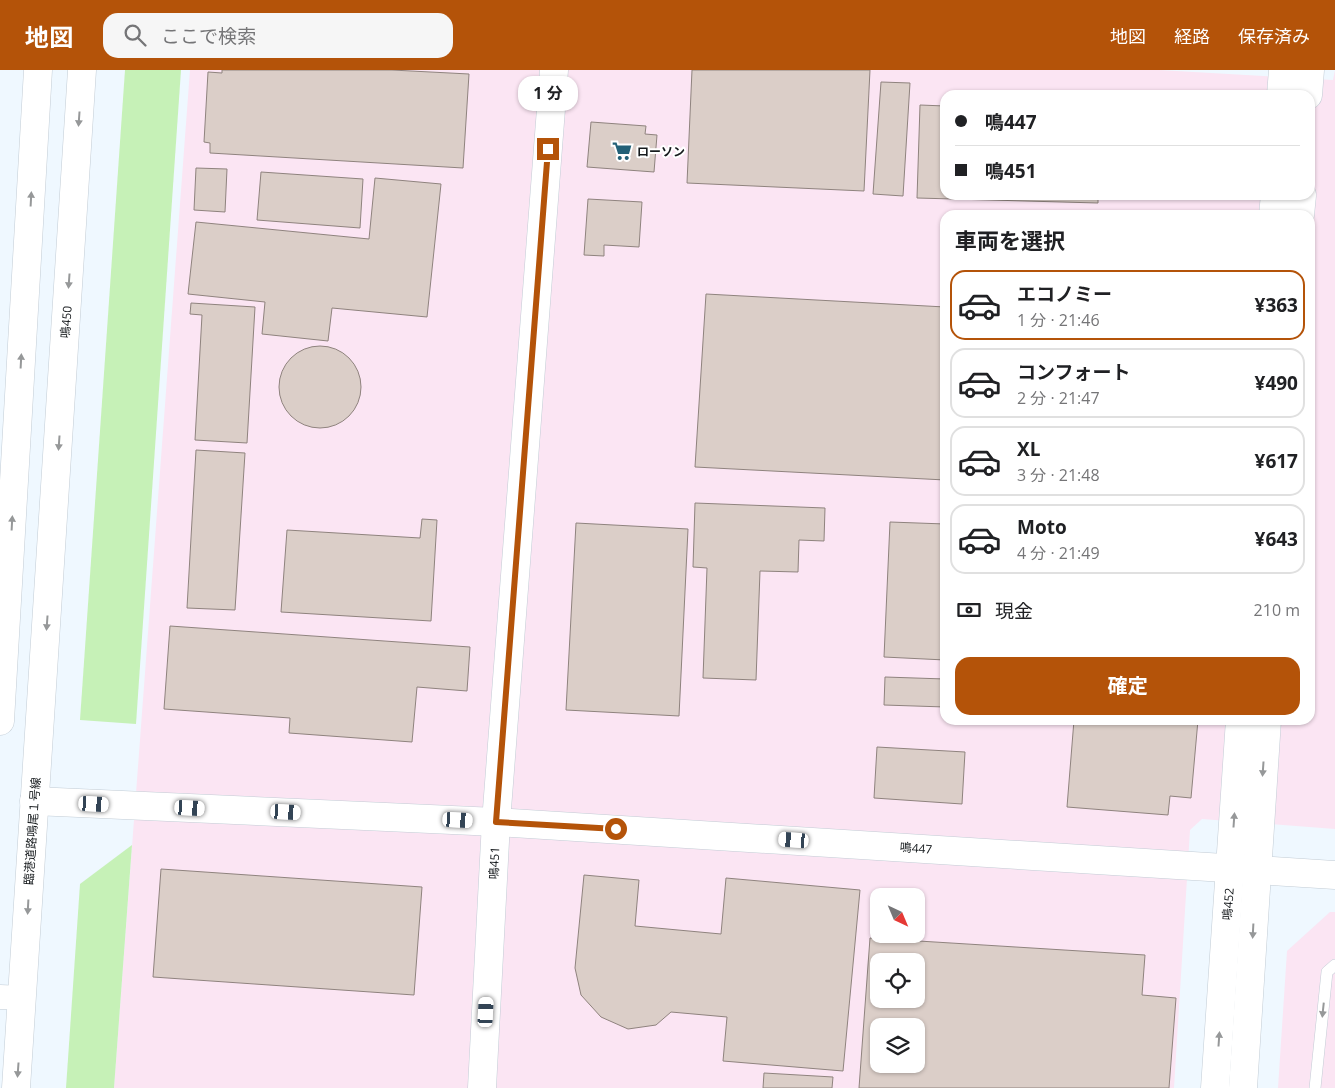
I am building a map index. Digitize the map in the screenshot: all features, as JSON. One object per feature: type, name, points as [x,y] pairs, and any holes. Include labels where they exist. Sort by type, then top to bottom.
[{"type":"street","points":[[0,722],[5,572],[38,70]]},
{"type":"street","name":"鳴450","points":[[50,574],[82,70]]},
{"type":"street","name":"鳴451","points":[[482,1088],[496,822],[554,70]]},
{"type":"street","points":[[1281,90],[1283,70]]},
{"type":"street","points":[[1308,90],[1310,70]]},
{"type":"street","points":[[5,572],[50,574]]},
{"type":"street","name":"臨港道路鳴尾１号線","points":[[16,1088],[11,997],[34,801],[50,574]]},
{"type":"street","name":"鳴452","points":[[1240,725],[1244,869],[1244,1088]]},
{"type":"street","name":"鳴452","points":[[1215,1088],[1244,869],[1266,725]]},
{"type":"street","name":"鳴447","points":[[34,801],[496,822],[1335,875]]},
{"type":"lane","points":[[1315,1088],[1327,972],[1335,965]]},
{"type":"shaded area","points":[[190,70],[1159,70],[1333,80],[1335,70],[1335,829],[1202,819],[1190,830],[1174,1088],[114,1088]]},
{"type":"shaded area","points":[[1330,912],[1335,912],[1335,1088],[1278,1088],[1287,951]]},
{"type":"green space","points":[[125,70],[181,70],[136,724],[80,720]]},
{"type":"green space","points":[[132,845],[114,1088],[66,1088],[80,884]]},
{"type":"building","points":[[222,70],[392,70],[469,74],[463,168],[210,153],[210,143],[204,142],[208,72],[222,73]]},
{"type":"building","points":[[692,70],[870,70],[864,191],[687,183]]},
{"type":"building","points":[[881,82],[910,83],[903,196],[873,194]]},
{"type":"building","points":[[920,105],[940,106],[940,199],[917,198]]},
{"type":"building","name":"ローソン","points":[[591,122],[646,126],[645,134],[657,135],[654,172],[587,167]]},
{"type":"building","points":[[196,168],[227,169],[225,212],[194,210]]},
{"type":"building","points":[[261,172],[363,179],[360,228],[257,220]]},
{"type":"building","points":[[375,178],[441,184],[427,317],[332,308],[328,341],[262,334],[265,302],[188,294],[196,222],[369,239]]},
{"type":"building","points":[[588,199],[642,202],[639,247],[604,245],[604,256],[584,255]]},
{"type":"building","points":[[989,200],[1098,200],[1098,203]]},
{"type":"building","points":[[706,294],[940,307],[940,480],[695,467]]},
{"type":"building","points":[[191,303],[255,307],[247,443],[195,440],[202,315],[190,314]]},
{"type":"building","points":[[320,346],[336,349],[349,358],[358,371],[361,387],[358,403],[349,416],[336,425],[320,428],[304,425],[291,416],[282,403],[279,387],[282,371],[291,358],[304,349]]},
{"type":"building","points":[[196,450],[245,453],[235,610],[187,608]]},
{"type":"building","points":[[695,503],[825,508],[824,541],[799,540],[798,572],[760,571],[756,680],[703,678],[707,568],[693,567]]},
{"type":"building","points":[[422,519],[437,520],[431,621],[281,612],[287,530],[420,538]]},
{"type":"building","points":[[890,522],[940,524],[940,660],[884,657]]},
{"type":"building","points":[[576,523],[688,529],[679,716],[566,710]]},
{"type":"building","points":[[170,626],[470,647],[467,691],[417,687],[412,742],[289,733],[290,718],[164,709]]},
{"type":"building","points":[[885,677],[940,679],[940,707],[884,705]]},
{"type":"building","points":[[1074,725],[1198,725],[1191,798],[1170,796],[1168,815],[1067,807]]},
{"type":"building","points":[[877,747],[965,752],[962,804],[874,798]]},
{"type":"building","points":[[161,869],[422,887],[414,995],[153,977]]},
{"type":"building","points":[[584,875],[639,880],[635,926],[721,934],[726,878],[860,890],[843,1071],[723,1061],[727,1017],[671,1012],[656,1025],[628,1029],[601,1017],[581,995],[575,968]]},
{"type":"building","points":[[870,938],[870,943],[925,943],[925,941],[1145,955],[1142,995],[1176,998],[1169,1088],[859,1088]]},
{"type":"building","points":[[764,1073],[833,1077],[832,1088],[763,1088]]},
{"type":"place","name":"ローソン","points":[[622,151]]},
{"type":"route","points":[[548,149],[496,822],[616,829]]}]
